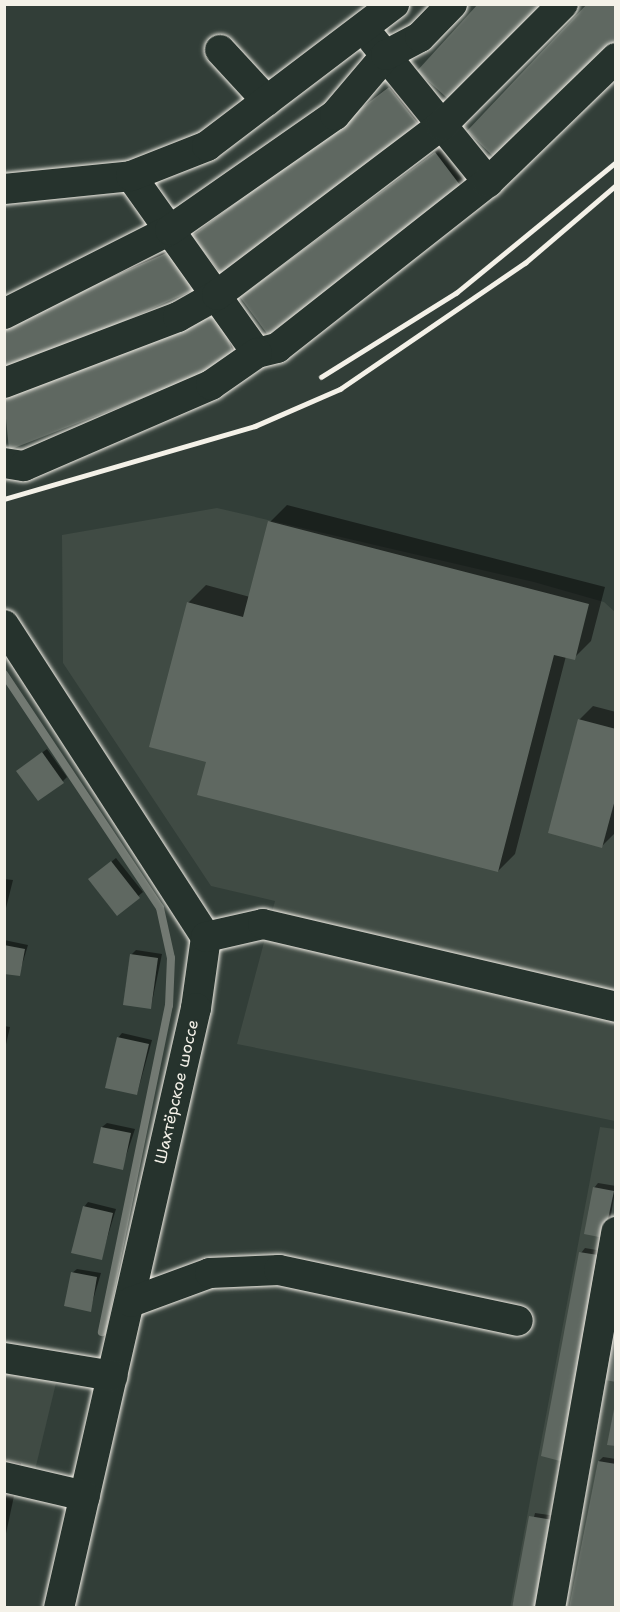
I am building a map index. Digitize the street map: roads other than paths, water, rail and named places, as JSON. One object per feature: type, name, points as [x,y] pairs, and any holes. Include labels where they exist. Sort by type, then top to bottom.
[{"type":"street","points":[[4,189],[131,176],[207,146],[394,4]]},
{"type":"street","points":[[4,314],[170,230],[335,115],[386,55],[420,37],[452,4]]},
{"type":"street","points":[[4,382],[178,317],[217,295],[442,125],[563,4]]},
{"type":"street","points":[[363,28],[488,182]]},
{"type":"street","points":[[220,50],[267,101]]},
{"type":"street","points":[[4,463],[24,466],[180,399],[257,353],[277,348],[488,182],[615,58]]},
{"type":"street","points":[[131,176],[257,353]]},
{"type":"street","points":[[4,625],[206,938],[263,924],[615,1006]]},
{"type":"street","name":"Шахтёрское шоссе","points":[[59,1608],[131,1302],[196,1008],[206,938]]},
{"type":"street","points":[[550,1608],[615,1232]]},
{"type":"street","points":[[131,1302],[210,1273],[279,1270],[518,1321]]},
{"type":"street","points":[[4,1358],[113,1376]]},
{"type":"street","points":[[4,1477],[85,1496]]},
{"type":"waterway","points":[[4,674],[160,908],[171,958],[169,1005],[102,1332]]},
{"type":"railway","points":[[321,377],[456,293],[616,162]]},
{"type":"railway","points":[[4,499],[255,426],[340,389],[525,263],[616,185]]}]
